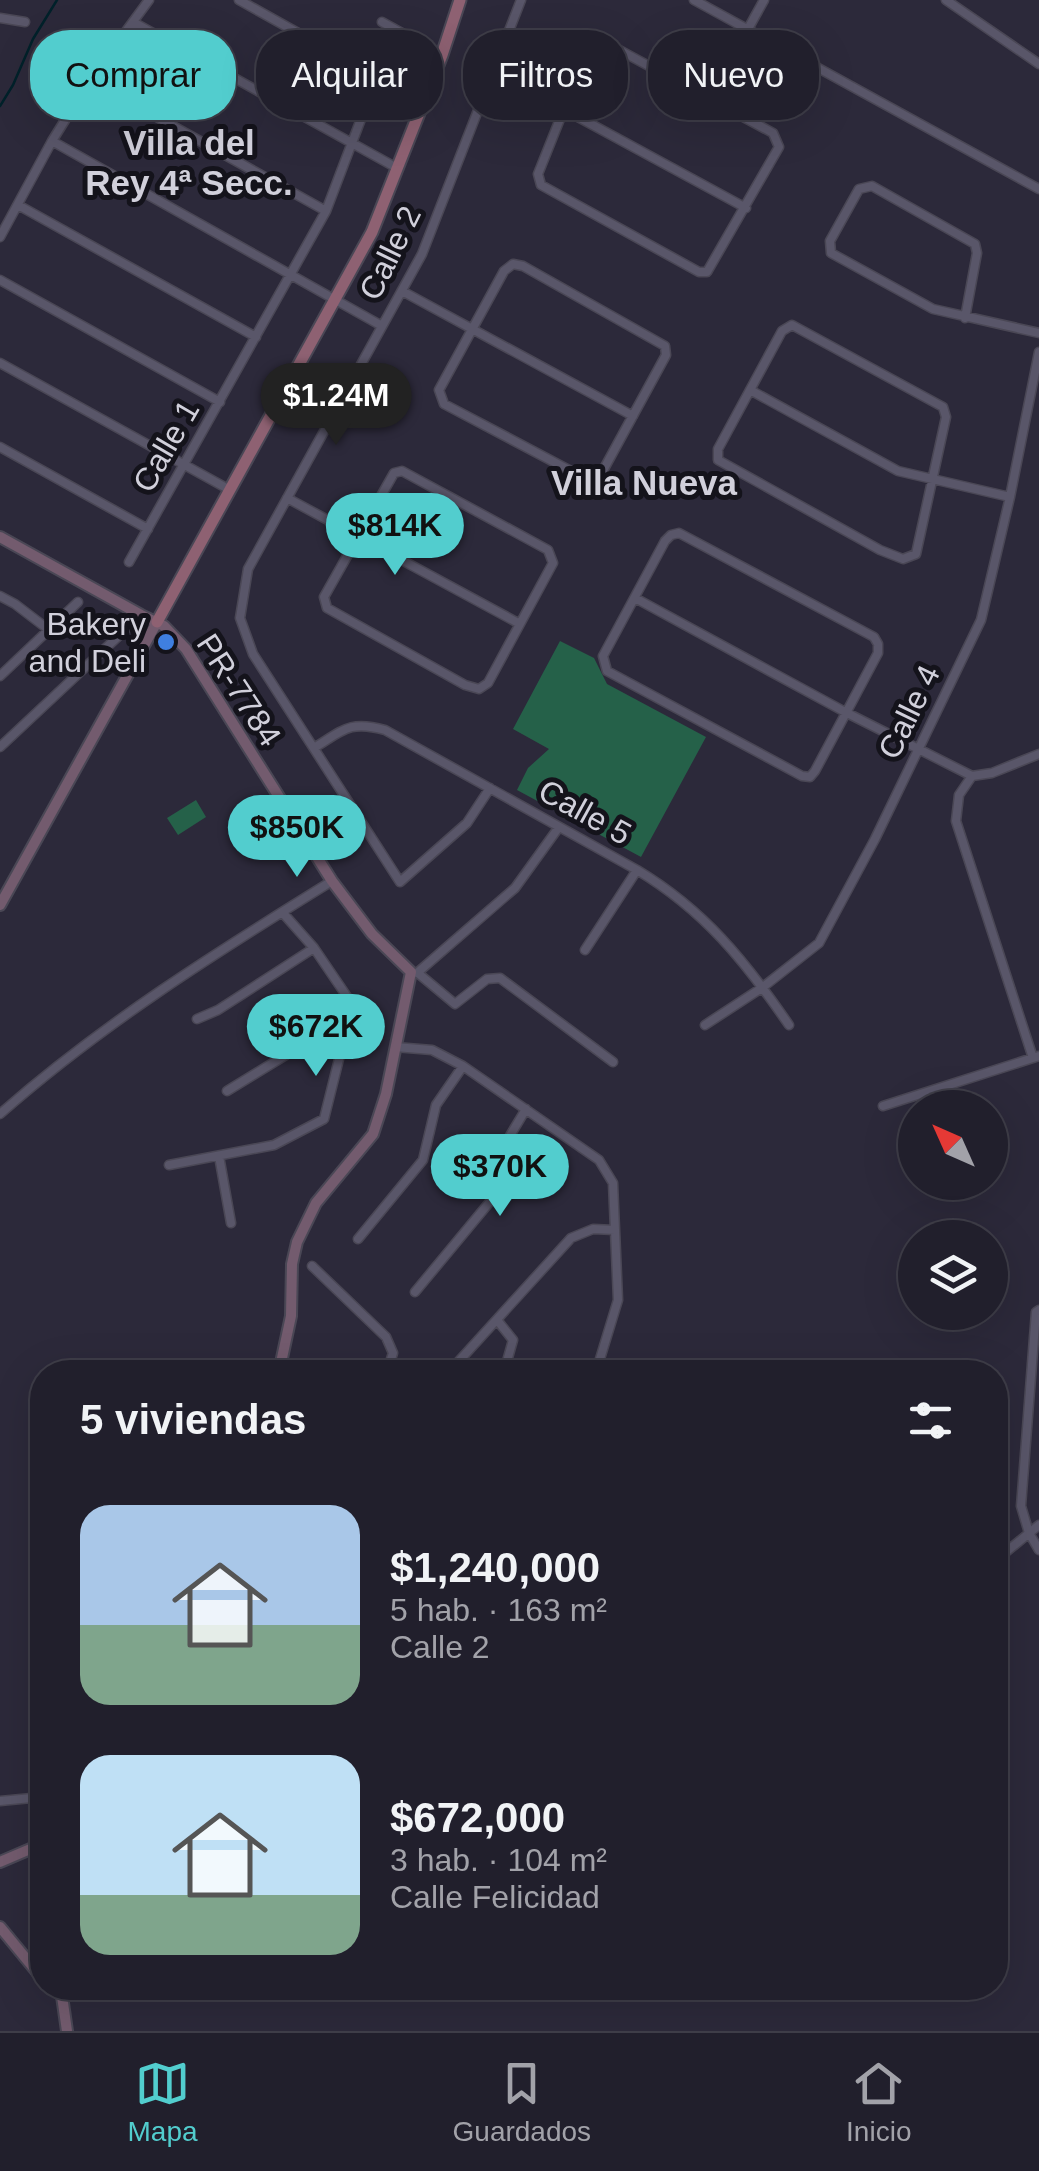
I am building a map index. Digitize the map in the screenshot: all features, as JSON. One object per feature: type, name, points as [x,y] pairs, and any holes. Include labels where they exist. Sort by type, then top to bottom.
[{"type":"main road","points":[[443,52],[460,0]]},
{"type":"main road","points":[[158,622],[372,232],[417,120]]},
{"type":"street","points":[[127,30],[150,0]]},
{"type":"street","points":[[239,0],[292,30]]},
{"type":"street","name":"Calle 2","points":[[510,30],[522,0]]},
{"type":"street","points":[[694,0],[1039,189]]},
{"type":"street","points":[[748,29],[764,0]]},
{"type":"street","points":[[946,0],[1039,64]]},
{"type":"street","points":[[0,18],[25,22]]},
{"type":"street","points":[[133,22],[398,168]]},
{"type":"street","points":[[382,22],[396,30]]},
{"type":"street","points":[[560,120],[538,174],[541,185],[699,272],[708,272],[780,147],[773,133],[628,55]]},
{"type":"street","points":[[0,237],[65,120]]},
{"type":"street","points":[[162,120],[326,211]]},
{"type":"street","name":"Calle 1","points":[[129,562],[326,211],[361,120]]},
{"type":"street","name":"Calle 2","points":[[475,120],[422,254],[248,569],[240,618],[253,654],[400,882],[466,823],[490,788]]},
{"type":"street","points":[[584,120],[746,208]]},
{"type":"street","points":[[52,141],[382,326]]},
{"type":"street","points":[[964,318],[977,253],[975,244],[872,186],[859,189],[830,241],[832,253],[933,310],[964,318],[1039,333]]},
{"type":"street","points":[[18,205],[256,337]]},
{"type":"street","points":[[513,264],[665,346],[666,355],[633,416],[600,476],[590,481],[444,404],[439,390],[504,270],[513,264]]},
{"type":"street","points":[[0,280],[220,402]]},
{"type":"street","points":[[402,291],[633,416]]},
{"type":"street","points":[[792,325],[943,407],[946,416],[916,554],[902,559],[880,550],[718,460],[718,449],[750,390],[782,331],[792,325]]},
{"type":"street","name":"Calle 4","points":[[705,1025],[763,987],[818,943],[875,839],[981,620],[1039,352]]},
{"type":"street","points":[[0,363],[230,490]]},
{"type":"street","points":[[750,390],[898,471],[1010,496]]},
{"type":"street","points":[[0,447],[148,529]]},
{"type":"street","points":[[402,471],[548,550],[553,563],[520,624],[488,683],[479,689],[465,685],[326,608],[324,598],[394,473],[402,471]]},
{"type":"street","points":[[287,498],[520,624]]},
{"type":"street","points":[[679,533],[874,637],[878,653],[815,771],[802,776],[607,670],[602,656],[636,598],[665,541],[679,533]]},
{"type":"street","name":"PR-7784","points":[[0,537],[158,622],[186,649],[332,881],[372,934],[415,973]]},
{"type":"street","points":[[0,596],[49,630]]},
{"type":"street","points":[[636,598],[972,776],[992,773],[1039,754]]},
{"type":"street","points":[[0,676],[78,602]]},
{"type":"street","points":[[0,747],[142,615]]},
{"type":"street","points":[[0,905],[158,622]]},
{"type":"street","name":"Calle 5","points":[[314,748],[346,728],[363,724],[385,730],[668,888],[707,922],[789,1024]]},
{"type":"street","points":[[883,1106],[1036,1057],[956,821],[959,794],[972,776]]},
{"type":"street","points":[[282,1360],[291,1316],[292,1264],[297,1242],[316,1203],[372,1134],[386,1094],[415,973],[515,888],[559,827]]},
{"type":"street","points":[[585,950],[637,870]]},
{"type":"street","points":[[0,1114],[45,1074],[199,964],[332,881]]},
{"type":"street","points":[[169,1165],[274,1145],[324,1118],[350,1002],[314,948],[282,912]]},
{"type":"street","points":[[198,1019],[314,948]]},
{"type":"street","points":[[415,973],[456,1004],[486,979],[500,978],[614,1062]]},
{"type":"street","points":[[227,1091],[307,1042],[342,1047]]},
{"type":"street","points":[[395,1047],[432,1050],[463,1066],[599,1160],[613,1182],[618,1300],[600,1360]]},
{"type":"street","points":[[358,1240],[423,1160],[436,1106],[463,1066]]},
{"type":"street","points":[[415,1292],[498,1192],[508,1140],[526,1110]]},
{"type":"street","points":[[219,1156],[231,1223]]},
{"type":"street","points":[[460,1360],[570,1238],[593,1229],[615,1230]]},
{"type":"street","points":[[312,1266],[386,1337],[393,1354],[391,1360]]},
{"type":"street","points":[[1039,1310],[1021,1506],[1039,1550]]},
{"type":"street","points":[[497,1320],[513,1340],[507,1360]]},
{"type":"street","points":[[1028,1416],[1039,1412]]},
{"type":"street","points":[[1008,1550],[1039,1525]]},
{"type":"street","points":[[0,1800],[30,1798]]},
{"type":"street","points":[[0,1862],[30,1849]]},
{"type":"street","points":[[0,1927],[30,1963]]},
{"type":"street","points":[[63,2000],[68,2031]]},
{"type":"green space","points":[[560,641],[594,658],[607,684],[706,737],[641,857],[517,790],[528,768],[549,749],[513,729]]},
{"type":"green space","points":[[196,800],[206,817],[178,835],[167,818]]},
{"type":"waterway","points":[[0,106],[57,0]]},
{"type":"place","name":"Bakery and Deli","points":[[166,642]]},
{"type":"district","name":"Villa del Rey 4ª Secc.","points":[[189,163]]},
{"type":"district","name":"Villa Nueva","points":[[644,483]]}]
